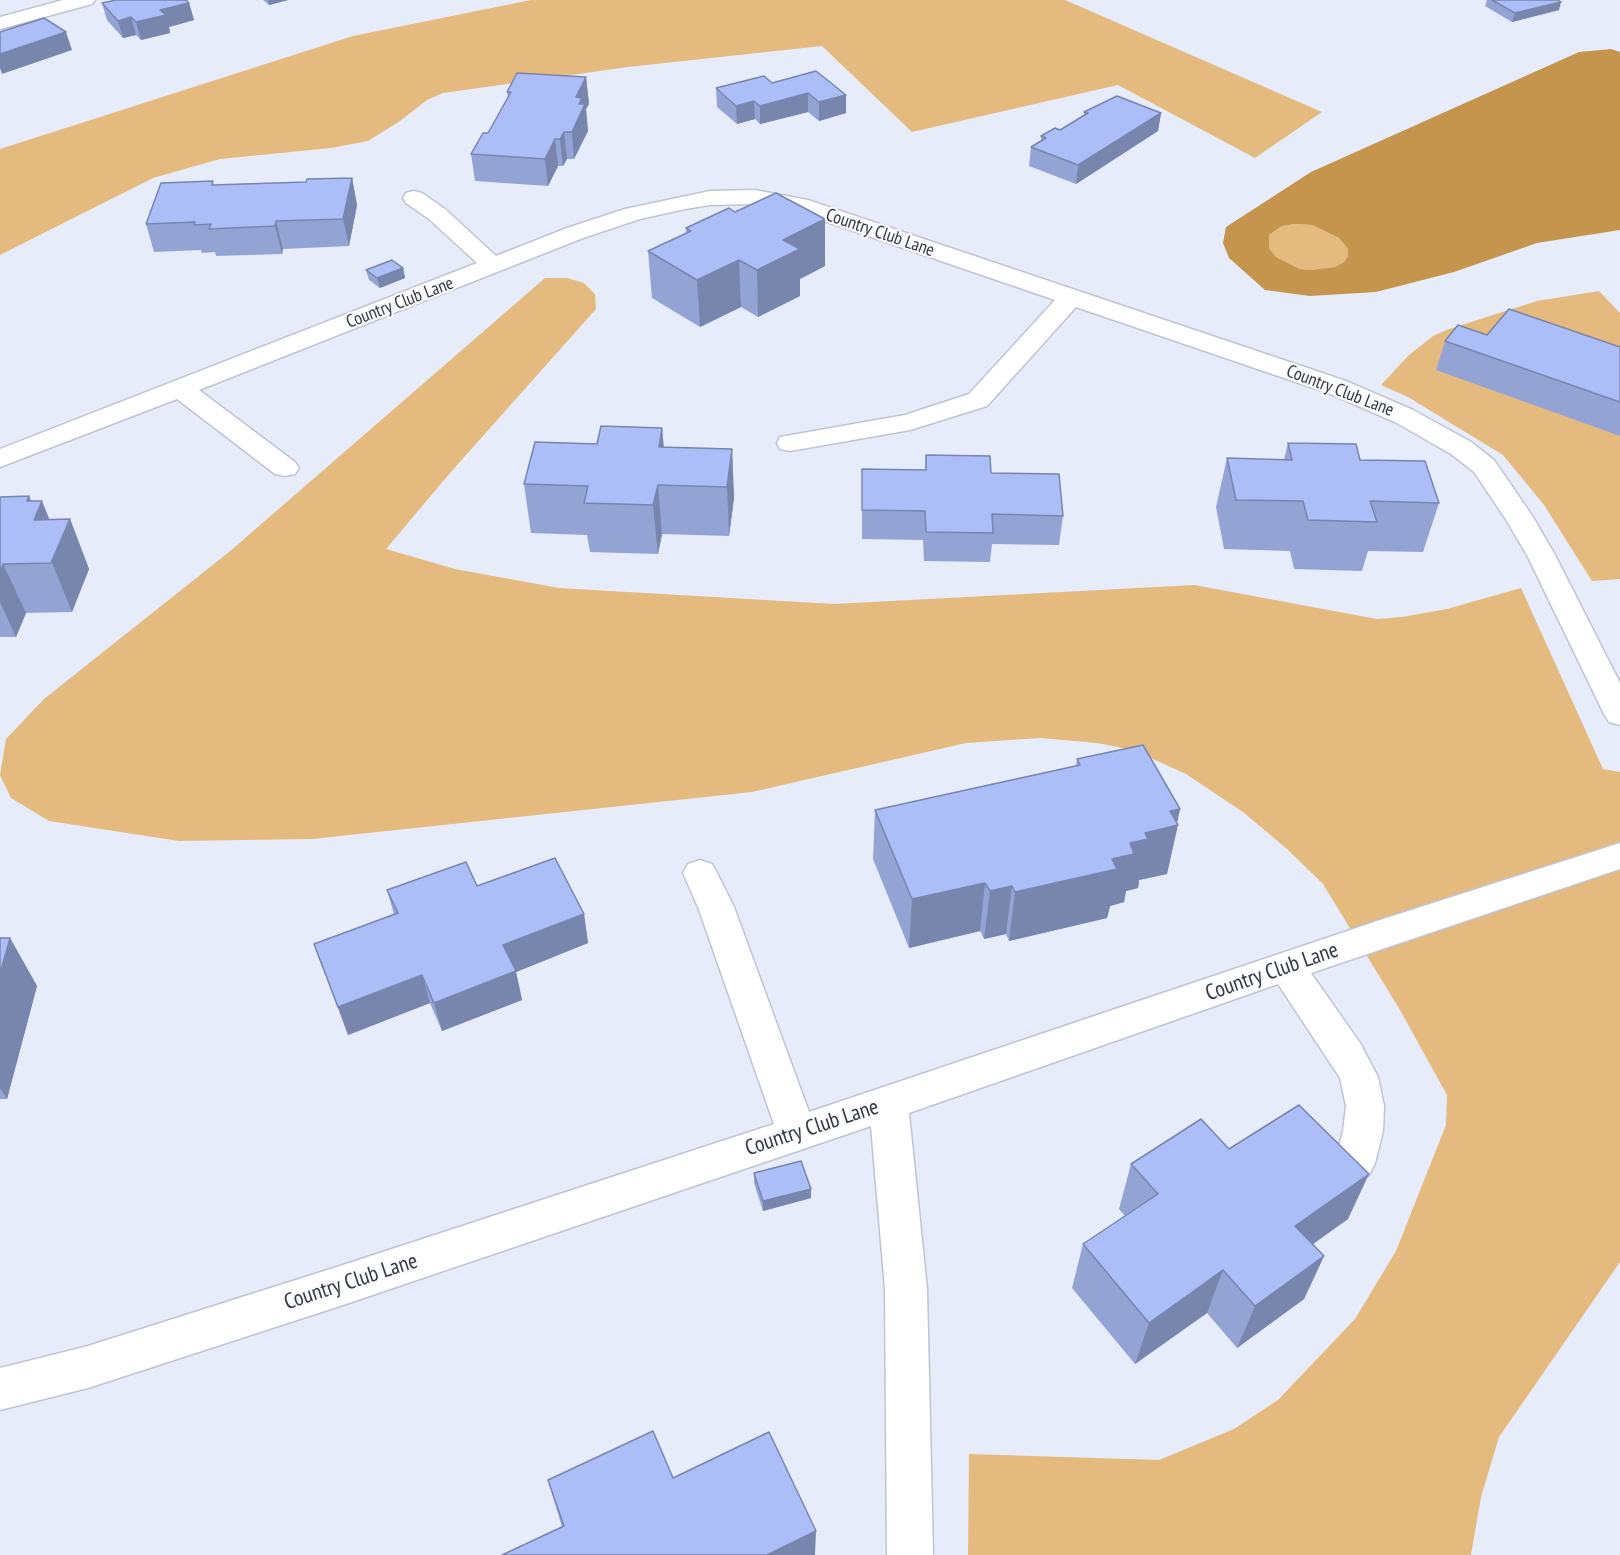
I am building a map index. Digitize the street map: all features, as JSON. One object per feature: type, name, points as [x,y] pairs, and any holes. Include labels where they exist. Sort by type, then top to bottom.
[{"type":"street","points":[[0,23],[85,0]]},
{"type":"street","name":"Country Club Lane","points":[[0,459],[575,233],[659,207],[710,198],[755,197],[800,205],[1337,387],[1404,416],[1461,448],[1484,466],[1519,517],[1541,555],[1620,714]]},
{"type":"street","points":[[414,198],[437,214],[494,266]]},
{"type":"street","points":[[790,443],[910,422],[978,400],[1071,297]]},
{"type":"street","points":[[180,388],[285,468]]},
{"type":"street","name":"Country Club Lane","points":[[0,1389],[88,1367],[343,1285],[1620,856]]},
{"type":"street","points":[[700,873],[716,907],[797,1133]]},
{"type":"street","points":[[1286,967],[1347,1054],[1359,1077],[1365,1106],[1363,1131],[1355,1164]]},
{"type":"street","points":[[889,1103],[906,1289],[910,1555]]},
{"type":"shaded area","points":[[531,0],[1065,0],[1322,112],[1255,158],[1118,85],[912,132],[822,46],[628,67],[443,93],[427,100],[400,121],[368,141],[331,148],[220,159],[153,178],[0,255],[0,149],[353,36]]},
{"type":"shaded area","points":[[1611,49],[1620,52],[1620,230],[1537,243],[1454,272],[1376,292],[1310,296],[1265,290],[1229,258],[1223,243],[1226,227],[1311,172],[1579,52]],"holes":[[[1312,225],[1339,238],[1348,249],[1348,256],[1344,262],[1335,267],[1300,269],[1276,257],[1269,248],[1269,235],[1282,226]]]},
{"type":"shaded area","points":[[1312,225],[1339,238],[1348,249],[1348,256],[1344,262],[1335,267],[1311,270],[1300,269],[1276,257],[1269,248],[1269,235],[1282,226]]},
{"type":"shaded area","points":[[545,278],[567,278],[584,283],[595,294],[596,309],[450,473],[386,549],[455,569],[559,588],[834,604],[1194,585],[1377,619],[1447,609],[1521,588],[1603,769],[1620,772],[1620,1262],[1499,1437],[1481,1497],[1471,1555],[968,1555],[969,1454],[1159,1460],[1234,1429],[1278,1400],[1355,1319],[1396,1251],[1446,1125],[1447,1095],[1400,1010],[1323,884],[1287,849],[1243,812],[1186,774],[1133,750],[1097,743],[1040,738],[966,743],[752,792],[312,839],[179,841],[49,821],[11,798],[0,775],[6,739],[44,699],[229,552]]},
{"type":"shaded area","points":[[1599,291],[1620,313],[1620,579],[1592,581],[1544,505],[1503,455],[1408,397],[1381,385],[1409,355],[1433,336],[1446,330],[1537,301]]},
{"type":"building","points":[[116,0],[186,0],[189,3],[160,10],[166,15],[136,22],[131,17],[118,21],[102,3]]},
{"type":"building","points":[[1492,0],[1558,0],[1561,2],[1515,13]]},
{"type":"building","points":[[44,18],[66,32],[0,54],[0,32]]},
{"type":"building","points":[[816,71],[846,95],[819,102],[808,93],[760,106],[754,101],[736,106],[716,88],[764,76],[772,83]]},
{"type":"building","points":[[517,73],[586,77],[576,97],[582,98],[579,104],[585,104],[572,132],[564,132],[560,139],[555,139],[545,159],[471,154],[483,133],[488,133],[511,92],[507,92]]},
{"type":"building","points":[[1117,96],[1161,113],[1078,165],[1031,147],[1046,138],[1041,136],[1055,128],[1060,130],[1088,113],[1084,112]]},
{"type":"building","points":[[352,178],[343,219],[276,221],[275,226],[209,229],[211,224],[194,225],[195,222],[146,224],[161,183],[213,181],[212,185]]},
{"type":"building","points":[[776,193],[825,219],[783,240],[800,249],[757,270],[739,260],[697,280],[648,251],[691,231],[686,228],[729,208],[735,212]]},
{"type":"building","points":[[392,260],[403,268],[377,278],[366,270]]},
{"type":"building","points":[[1509,309],[1620,347],[1620,402],[1445,341],[1458,325],[1487,335]]},
{"type":"building","points":[[601,426],[662,428],[659,447],[732,449],[727,487],[658,485],[653,505],[584,503],[588,486],[524,484],[535,442],[597,444]]},
{"type":"building","points":[[1288,443],[1356,444],[1360,460],[1425,461],[1439,503],[1370,501],[1377,522],[1308,520],[1303,501],[1236,500],[1227,458],[1292,460]]},
{"type":"building","points":[[926,455],[990,456],[991,473],[1059,474],[1063,516],[992,514],[993,533],[926,532],[925,511],[862,510],[862,469],[926,470]]},
{"type":"building","points":[[29,496],[27,501],[42,501],[34,520],[70,519],[51,563],[3,564],[0,572],[0,497]]},
{"type":"building","points":[[1143,745],[1180,809],[1170,811],[1178,825],[1145,833],[1148,839],[1130,843],[1134,854],[1112,859],[1117,869],[1015,892],[1012,886],[990,891],[985,883],[912,899],[875,810],[1080,765],[1077,759]]},
{"type":"building","points":[[555,858],[584,914],[503,945],[516,971],[434,1003],[422,975],[338,1007],[314,944],[398,913],[387,890],[466,862],[477,886]]},
{"type":"building","points":[[0,938],[10,938],[0,974]]},
{"type":"building","points":[[1299,1105],[1369,1174],[1295,1226],[1324,1256],[1255,1306],[1223,1270],[1149,1323],[1083,1244],[1158,1194],[1131,1164],[1201,1119],[1229,1149]]},
{"type":"building","points":[[801,1161],[811,1189],[763,1201],[754,1173]]},
{"type":"building","points":[[653,1431],[673,1478],[769,1432],[816,1531],[767,1555],[502,1555],[564,1526],[548,1480]]}]
